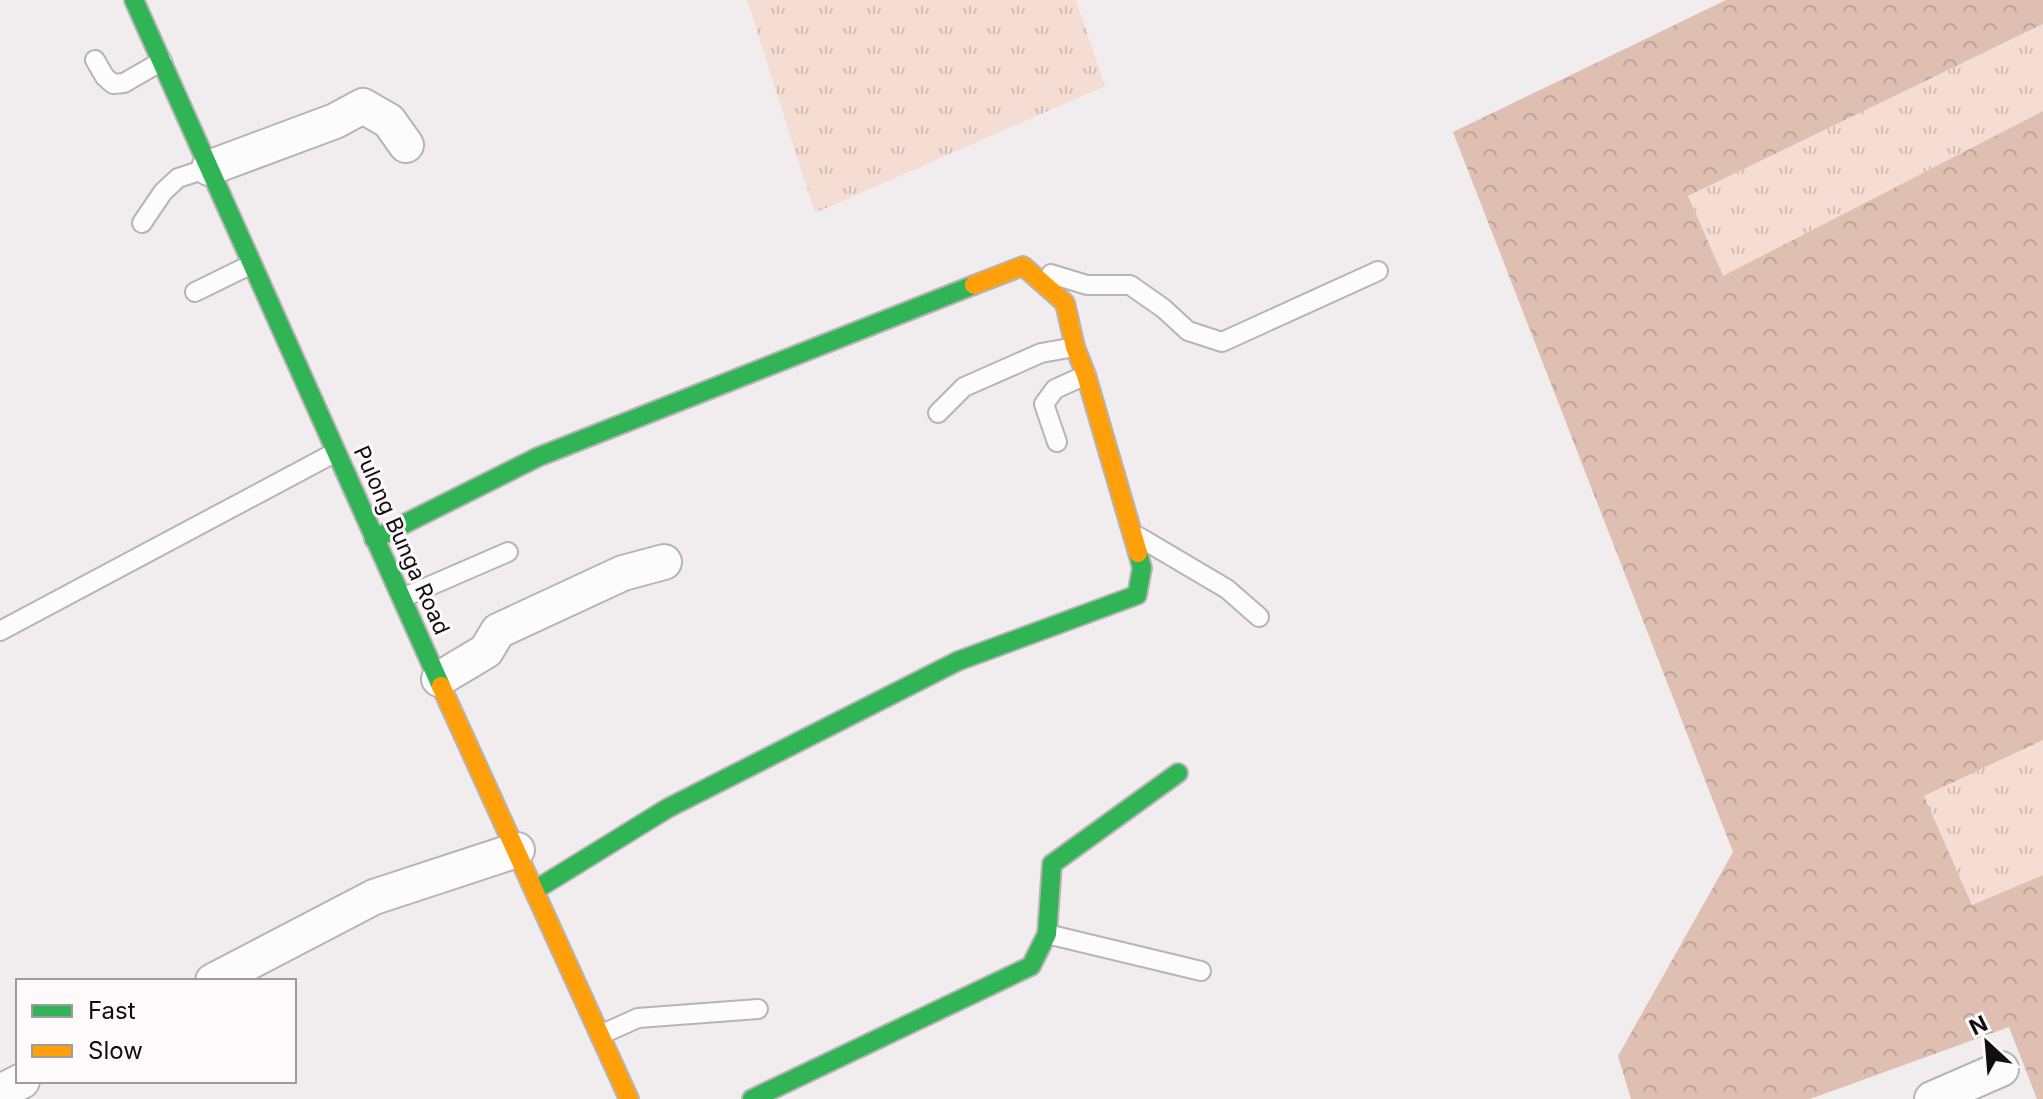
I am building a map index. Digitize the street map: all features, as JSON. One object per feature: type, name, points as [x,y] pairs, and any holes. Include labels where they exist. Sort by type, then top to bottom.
[{"type":"street","name":"Pulong Bunga Road","points":[[134,0],[374,539],[629,1099]]},
{"type":"street","points":[[209,168],[335,121],[363,106],[389,121],[406,145]]},
{"type":"street","points":[[374,539],[538,457],[1023,266],[1065,303],[1075,347],[1086,375],[1142,568],[1137,595],[958,661],[668,808],[535,890]]},
{"type":"street","points":[[439,679],[486,651],[498,631],[623,573],[664,562]]},
{"type":"street","points":[[752,1099],[1031,966],[1047,934],[1052,864],[1178,773]]},
{"type":"street","points":[[217,979],[374,897],[517,850]]},
{"type":"street","points":[[1932,1099],[2001,1069]]},
{"type":"street","points":[[0,1092],[18,1083]]},
{"type":"lane","points":[[95,60],[113,84],[124,83],[162,61]]},
{"type":"lane","points":[[142,223],[163,192],[178,178],[209,168]]},
{"type":"lane","points":[[195,292],[252,264]]},
{"type":"lane","points":[[1023,266],[1087,285],[1130,285],[1163,308],[1188,331],[1222,342],[1378,271]]},
{"type":"lane","points":[[938,413],[964,387],[1041,353],[1075,347]]},
{"type":"lane","points":[[1057,442],[1044,404],[1055,389],[1086,375]]},
{"type":"lane","points":[[0,631],[336,452]]},
{"type":"lane","points":[[1132,533],[1227,589],[1259,617]]},
{"type":"lane","points":[[402,598],[508,552]]},
{"type":"lane","points":[[1047,934],[1201,971]]},
{"type":"lane","points":[[600,1035],[638,1018],[758,1009]]},
{"type":"green space","points":[[747,0],[1076,0],[1105,86],[815,213]]},
{"type":"green space","points":[[1726,0],[2043,0],[2043,24],[1688,196],[1723,276],[2043,111],[2043,740],[1924,796],[1972,905],[2043,875],[2043,1099],[2037,1099],[2009,1027],[1810,1099],[1631,1099],[1618,1056],[1733,852],[1453,132]]},
{"type":"green space","points":[[2043,24],[2043,111],[1722,277],[1688,196]]},
{"type":"green space","points":[[2043,740],[2043,875],[1972,905],[1924,796]]},
{"type":"traffic: fast","points":[[134,0],[441,686]]},
{"type":"traffic: fast","points":[[374,539],[538,457],[974,285]]},
{"type":"traffic: fast","points":[[535,890],[668,808],[958,661],[1137,595],[1142,568],[1138,553]]},
{"type":"traffic: fast","points":[[752,1099],[1031,966],[1047,934],[1052,864],[1178,773]]},
{"type":"traffic: slow","points":[[974,285],[1023,266],[1065,303],[1075,347],[1138,553]]},
{"type":"traffic: slow","points":[[441,686],[629,1099]]}]
